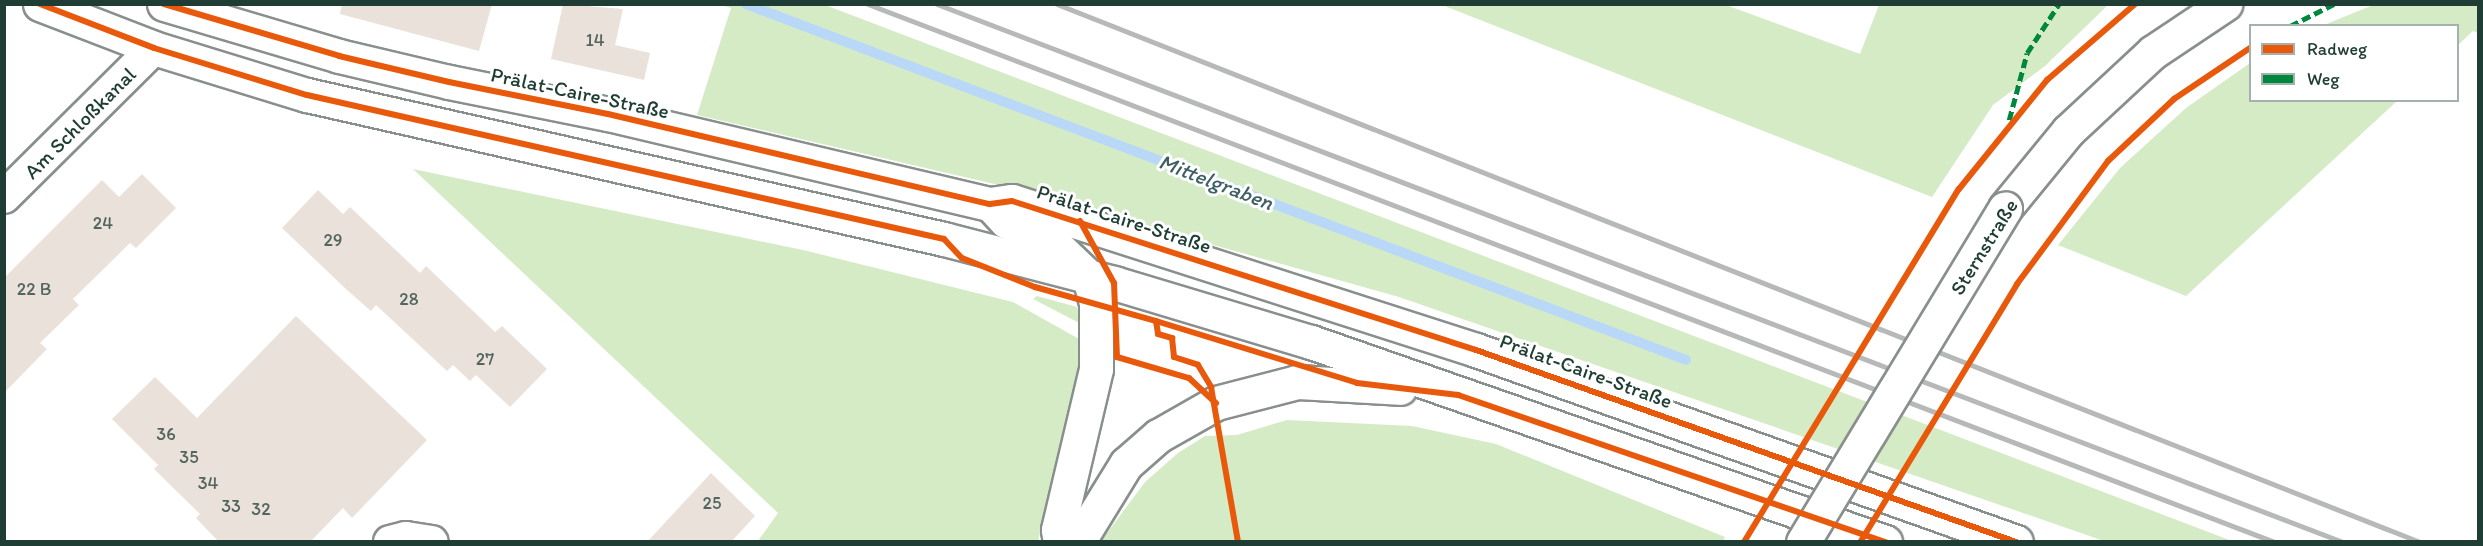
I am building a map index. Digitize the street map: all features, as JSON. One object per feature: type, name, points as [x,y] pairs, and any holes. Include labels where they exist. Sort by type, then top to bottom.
[{"type":"street","points":[[40,4],[154,48],[307,95],[944,239],[1089,277],[1311,342],[1885,542]]},
{"type":"street","name":"Sternstraße","points":[[1803,542],[2005,208],[2085,115],[2153,52],[2225,4]]},
{"type":"street","points":[[154,48],[166,6]]},
{"type":"street","name":"Prälat-Caire-Straße","points":[[166,6],[339,56],[531,100],[608,114],[990,204],[1012,201],[1476,350],[2016,542]]},
{"type":"street","name":"Am Schloßkanal","points":[[4,196],[154,48]]},
{"type":"street","points":[[522,142],[531,100]]},
{"type":"street","points":[[990,204],[1006,221],[1049,239],[1089,277],[1096,304],[1096,369],[1058,530],[1060,542]]},
{"type":"street","points":[[1078,542],[1126,464],[1158,436],[1216,403],[1297,382],[1357,383],[1458,395]]},
{"type":"street","points":[[390,542],[405,538],[432,542]]},
{"type":"green space","points":[[721,5],[825,5],[2232,541],[2104,541],[1399,297],[1003,186],[697,115],[731,8]]},
{"type":"green space","points":[[1442,5],[1726,5],[1860,54],[1879,5],[2108,5],[2045,66],[1993,105],[1932,197]]},
{"type":"green space","points":[[2373,5],[2478,5],[2478,33],[2473,31],[2459,44],[2459,24],[2326,24]]},
{"type":"green space","points":[[2249,64],[2249,102],[2396,102],[2186,296],[2058,245],[2120,168],[2186,108]]},
{"type":"green space","points":[[413,169],[803,250],[1013,302],[1081,340],[1080,372],[1038,541],[758,541],[778,513]]},
{"type":"green space","points":[[1037,296],[1077,307],[1083,325],[1033,299]]},
{"type":"green space","points":[[1287,420],[1412,426],[1496,444],[1725,537],[1723,542],[1101,541],[1145,482],[1178,453],[1205,436],[1237,435]]},
{"type":"building","points":[[342,4],[492,4],[479,51],[340,14]]},
{"type":"building","points":[[563,4],[623,9],[615,45],[650,53],[644,80],[551,59]]},
{"type":"building","points":[[142,174],[176,208],[136,248],[130,243],[73,299],[79,305],[40,343],[47,349],[4,393],[4,278],[102,180],[119,197]]},
{"type":"building","points":[[318,190],[343,214],[350,207],[420,273],[426,266],[495,332],[502,326],[547,369],[510,407],[476,375],[470,381],[453,365],[447,371],[376,305],[371,311],[282,228]]},
{"type":"building","points":[[296,316],[427,440],[352,518],[343,508],[310,542],[219,542],[196,518],[200,514],[154,469],[158,465],[112,419],[155,377],[197,418]]},
{"type":"building","points":[[711,473],[755,516],[731,542],[647,542]]},
{"type":"waterway","name":"Mittelgraben","points":[[746,4],[1686,360]]},
{"type":"railway","points":[[868,4],[2275,542]]},
{"type":"railway","points":[[937,4],[2343,542]]},
{"type":"railway","points":[[1057,4],[2420,542]]},
{"type":"marked path","points":[[2009,120],[2027,53],[2059,4]]},
{"type":"marked path","points":[[2294,24],[2334,4]]},
{"type":"cycle path","points":[[40,4],[154,48],[307,95],[944,239],[962,258],[1035,287],[1156,321],[1158,334],[1172,338],[1174,357],[1198,365],[1211,387],[1238,542]]},
{"type":"cycle path","points":[[164,4],[339,56],[449,82],[608,114],[990,204],[1012,201],[1476,350],[2016,542]]},
{"type":"cycle path","points":[[1744,542],[1959,189],[2047,80],[2135,4]]},
{"type":"cycle path","points":[[1861,541],[2017,284],[2108,161],[2174,99],[2249,49]]},
{"type":"cycle path","points":[[1080,221],[1114,283],[1117,357],[1189,378],[1216,403]]},
{"type":"cycle path","points":[[1156,321],[1357,383],[1458,395],[1885,542]]}]
